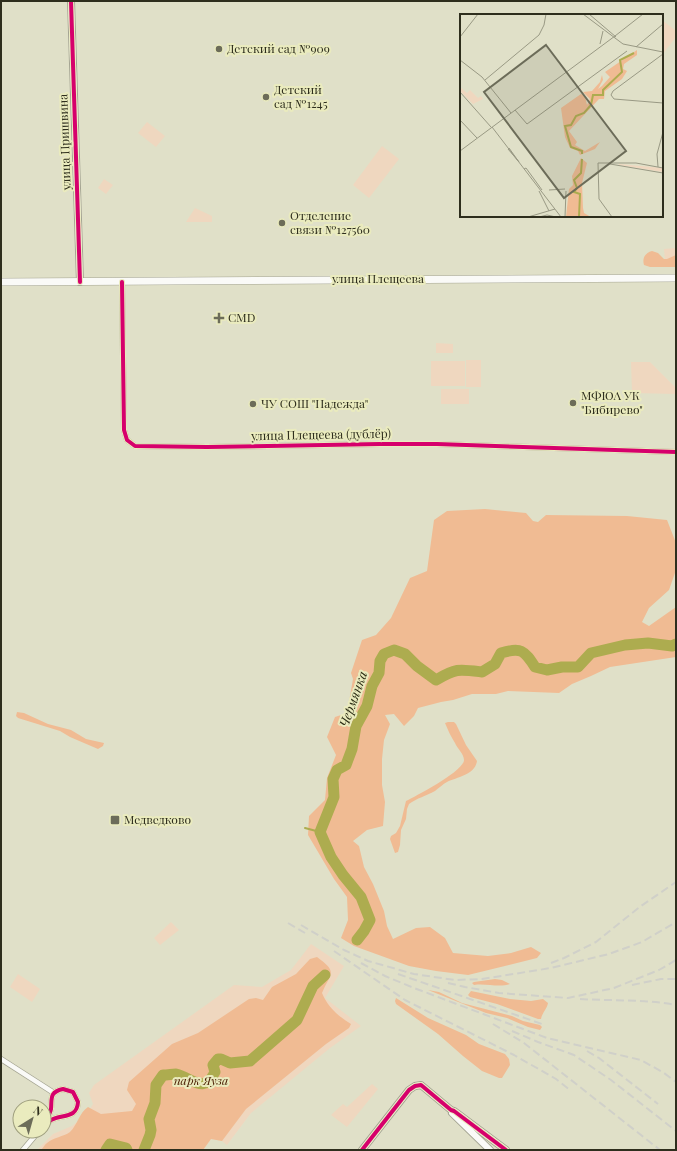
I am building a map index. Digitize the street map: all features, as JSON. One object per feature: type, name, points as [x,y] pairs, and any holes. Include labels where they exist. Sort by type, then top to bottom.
[{"type":"main road","name":"улица Плещеева","points":[[1,282],[122,282],[262,279],[676,278]]},
{"type":"street","name":"улица Пришвина","points":[[71,1],[80,282]]},
{"type":"street","name":"улица Плещеева (дублёр)","points":[[122,282],[124,430],[128,440],[135,446],[206,447],[430,444],[676,452]]},
{"type":"street","points":[[1,1059],[54,1093]]},
{"type":"street","points":[[362,1150],[409,1090],[415,1086],[421,1085],[451,1110],[506,1150]]},
{"type":"street","points":[[51,1099],[54,1093],[59,1090],[73,1092],[77,1098],[77,1105],[74,1112],[69,1116],[62,1116],[52,1120]]},
{"type":"street","points":[[52,1109],[55,1113],[62,1116]]},
{"type":"street","points":[[451,1110],[451,1113],[490,1150]]},
{"type":"street","points":[[23,1150],[32,1139]]},
{"type":"green space","points":[[663,21],[676,31],[676,37],[663,54]]},
{"type":"green space","points":[[147,122],[165,136],[156,147],[138,133]]},
{"type":"green space","points":[[382,146],[399,159],[369,198],[353,185]]},
{"type":"green space","points":[[104,179],[113,185],[106,194],[98,188]]},
{"type":"green space","points":[[195,208],[212,216],[212,222],[186,222]]},
{"type":"green space","points":[[676,248],[676,260],[665,261],[664,249]]},
{"type":"green space","points":[[652,251],[658,253],[664,259],[676,255],[676,267],[650,267],[644,265],[643,260],[645,256]]},
{"type":"green space","points":[[436,343],[453,344],[453,353],[436,353]]},
{"type":"green space","points":[[466,360],[481,360],[481,387],[466,387]]},
{"type":"green space","points":[[431,361],[465,361],[465,386],[431,386]]},
{"type":"green space","points":[[631,362],[650,362],[676,388],[676,394],[632,393]]},
{"type":"green space","points":[[441,389],[469,389],[469,404],[441,404]]},
{"type":"green space","points":[[485,509],[526,513],[533,521],[538,522],[546,515],[627,516],[667,520],[676,543],[676,570],[669,590],[649,608],[642,622],[649,626],[676,607],[676,657],[610,667],[572,684],[559,693],[508,691],[496,694],[472,694],[418,708],[414,716],[404,726],[394,714],[385,715],[390,724],[384,740],[382,759],[382,785],[385,802],[383,826],[367,830],[353,841],[359,846],[364,867],[384,911],[387,926],[393,939],[416,928],[430,927],[445,938],[453,953],[488,956],[511,953],[531,947],[541,953],[537,958],[468,975],[409,966],[354,946],[341,938],[348,920],[347,897],[334,879],[308,835],[309,816],[325,800],[327,778],[336,755],[327,737],[335,717],[347,713],[353,679],[351,673],[362,640],[376,635],[391,618],[410,578],[427,571],[434,520],[447,511]]},
{"type":"green space","points":[[17,712],[24,713],[48,724],[71,730],[86,739],[104,743],[103,746],[98,749],[60,731],[18,718],[16,716]]},
{"type":"green space","points":[[454,722],[456,724],[466,745],[477,761],[476,766],[465,775],[447,782],[435,791],[409,804],[406,819],[401,830],[398,852],[395,853],[390,839],[400,826],[406,801],[429,789],[462,765],[464,760],[463,756],[445,723]]},
{"type":"green space","points":[[171,922],[179,930],[160,945],[154,938]]},
{"type":"green space","name":"парк Яуза","points":[[311,944],[344,966],[325,998],[361,1026],[330,1048],[251,1113],[227,1145],[222,1141],[211,1139],[203,1150],[37,1150],[48,1139],[52,1139],[53,1134],[72,1126],[86,1115],[93,1104],[89,1093],[94,1085],[234,985],[262,987],[291,970]]},
{"type":"green space","name":"парк Яуза","points":[[317,957],[324,962],[331,974],[322,993],[324,998],[334,1011],[351,1024],[349,1028],[326,1044],[246,1109],[222,1141],[211,1139],[203,1150],[41,1150],[50,1141],[70,1132],[85,1109],[88,1107],[101,1114],[132,1111],[136,1104],[127,1090],[129,1082],[172,1044],[198,1033],[249,999],[256,998],[263,1000],[272,987],[296,974],[310,959]]},
{"type":"green space","points":[[18,974],[40,989],[32,1002],[10,987]]},
{"type":"green space","points":[[495,979],[502,980],[510,984],[501,986],[474,985],[472,983],[474,982]]},
{"type":"green space","points":[[428,990],[439,992],[462,1003],[512,1016],[542,1027],[540,1030],[528,1027],[507,1018],[486,1013]]},
{"type":"green space","points":[[471,991],[510,999],[531,1001],[543,999],[548,1003],[541,1019],[538,1019],[497,1004],[470,997],[468,995]]},
{"type":"green space","points":[[396,998],[428,1018],[466,1035],[479,1044],[505,1054],[509,1059],[510,1065],[502,1078],[482,1071],[438,1034],[396,1004]]},
{"type":"green space","points":[[372,1084],[378,1089],[347,1127],[331,1115],[343,1104],[347,1107]]},
{"type":"waterway","name":"Чермянка","points":[[357,940],[370,920],[361,897],[331,857],[320,832],[334,797],[333,779],[337,770],[346,765],[352,749],[356,726],[367,706],[372,686],[379,673],[380,661],[384,654],[394,650],[405,654],[417,666],[436,680],[448,673],[458,670],[482,672],[495,664],[501,653],[513,650],[518,650],[525,654],[535,667],[547,670],[562,667],[578,667],[591,653],[625,645],[648,643],[672,646],[676,644]]},
{"type":"waterway","points":[[305,828],[320,832]]},
{"type":"waterway","name":"Чермянка","points":[[144,1150],[151,1130],[149,1119],[155,1103],[156,1085],[163,1075],[176,1074],[202,1084],[207,1083],[211,1079],[215,1072],[213,1065],[218,1059],[230,1063],[250,1061],[297,1020],[313,986],[325,975]]},
{"type":"waterway","name":"Чермянка","points":[[106,1150],[110,1144],[126,1148],[127,1150]]},
{"type":"railway","points":[[551,963],[596,942],[641,906],[676,882]]},
{"type":"railway","points":[[301,925],[344,950],[368,961],[414,974],[455,980],[482,979],[551,968],[609,954],[642,942],[676,922]]},
{"type":"railway","points":[[288,923],[305,933]]},
{"type":"railway","points":[[334,951],[405,1000],[514,1055],[556,1079],[570,1090]]},
{"type":"railway","points":[[448,983],[499,993],[568,998],[614,988],[659,970],[676,960]]},
{"type":"railway","points":[[361,963],[385,976],[414,988],[547,1038],[641,1060],[664,1073],[676,1082]]},
{"type":"railway","points":[[398,974],[545,1025]]},
{"type":"railway","points":[[632,985],[661,979],[676,979]]},
{"type":"railway","points":[[580,999],[640,1001],[676,1005]]},
{"type":"railway","points":[[493,1024],[524,1043],[660,1150]]},
{"type":"railway","points":[[512,1031],[574,1055],[611,1080],[676,1131]]},
{"type":"railway","points":[[587,1051],[599,1058],[658,1104]]},
{"type":"cycle path","points":[[71,1],[80,282]]},
{"type":"cycle path","points":[[122,282],[124,430],[127,440],[135,446],[207,447],[437,444],[676,452]]},
{"type":"cycle path","points":[[362,1150],[409,1090],[415,1086],[421,1085],[451,1110],[506,1150]]},
{"type":"cycle path","points":[[52,1099],[55,1092],[63,1089],[73,1092],[78,1102],[77,1107],[72,1114],[52,1120]]},
{"type":"place","name":"Детский сад №909","points":[[219,49]]},
{"type":"place","name":"Детский сад №1245","points":[[266,97]]},
{"type":"place","name":"Отделение связи №127560","points":[[282,223]]},
{"type":"place","name":"CMD","points":[[219,318]]},
{"type":"place","name":"МФЮА УК \"Бибирево\"","points":[[573,403]]},
{"type":"place","name":"ЧУ СОШ \"Надежда\"","points":[[253,404]]},
{"type":"place","name":"Медведково","points":[[115,820]]}]
